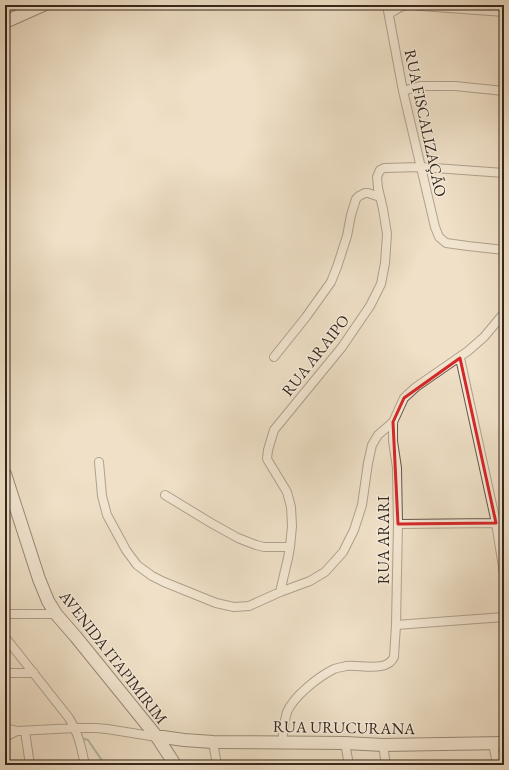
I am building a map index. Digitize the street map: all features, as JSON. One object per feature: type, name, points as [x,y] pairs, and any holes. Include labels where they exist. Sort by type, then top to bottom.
[{"type":"main road","points":[[5,22],[29,8],[43,5]]},
{"type":"main road","name":"AVENIDA ITAPIMIRIM","points":[[5,474],[38,579],[48,601],[56,614],[157,737],[174,762]]},
{"type":"main road","name":"RUA URUCURANA","points":[[157,737],[213,742],[344,743],[383,745],[498,743]]},
{"type":"main road","points":[[174,762],[172,756],[176,748],[184,740]]},
{"type":"street","name":"RUA FISCALIZAÇÃO","points":[[388,5],[403,91],[420,167],[435,227],[439,237],[446,243],[504,250]]},
{"type":"street","points":[[389,14],[397,8],[408,5],[504,12]]},
{"type":"street","points":[[403,91],[420,86],[455,86],[504,91]]},
{"type":"street","points":[[420,167],[504,173]]},
{"type":"street","name":"RUA ARAIPO","points":[[280,592],[290,547],[292,526],[291,507],[287,492],[267,459],[274,430],[342,347],[370,306],[381,284],[385,263],[387,234],[384,209],[378,188],[377,177],[380,170],[384,168],[420,167]]},
{"type":"street","points":[[274,357],[306,317],[331,282],[345,242],[356,199],[365,193],[380,197]]},
{"type":"street","name":"RUA ARARI","points":[[282,743],[287,713],[293,702],[311,684],[334,669],[348,666],[385,665],[392,661],[395,648],[398,524],[397,468],[393,441],[393,422],[404,398],[416,387],[460,358],[484,337],[504,313]]},
{"type":"street","points":[[460,358],[500,523],[504,573]]},
{"type":"street","points":[[99,462],[102,496],[107,515],[136,565],[164,582],[216,603],[234,607],[249,606],[310,581],[325,572],[343,552],[354,530],[362,505],[372,445],[378,435],[393,422]]},
{"type":"street","points":[[165,495],[238,538],[264,547],[290,547]]},
{"type":"street","points":[[398,524],[500,523]]},
{"type":"street","points":[[5,614],[56,614]]},
{"type":"street","points":[[396,625],[504,617]]},
{"type":"street","points":[[5,637],[69,718],[78,736],[85,765]]},
{"type":"street","points":[[5,673],[34,674]]},
{"type":"street","name":"RUA URUCURANA","points":[[5,728],[21,731],[75,728],[107,729],[157,737]]},
{"type":"street","points":[[5,737],[21,731],[30,765]]},
{"type":"street","points":[[213,742],[217,765]]},
{"type":"street","points":[[344,743],[349,765]]},
{"type":"street","points":[[496,765],[498,743]]},
{"type":"street","points":[[383,745],[386,765]]},
{"type":"highlighted area","points":[[460,358],[496,523],[398,524],[393,422],[404,398]]},
{"type":"waterway","points":[[81,738],[88,740],[105,765]]}]
